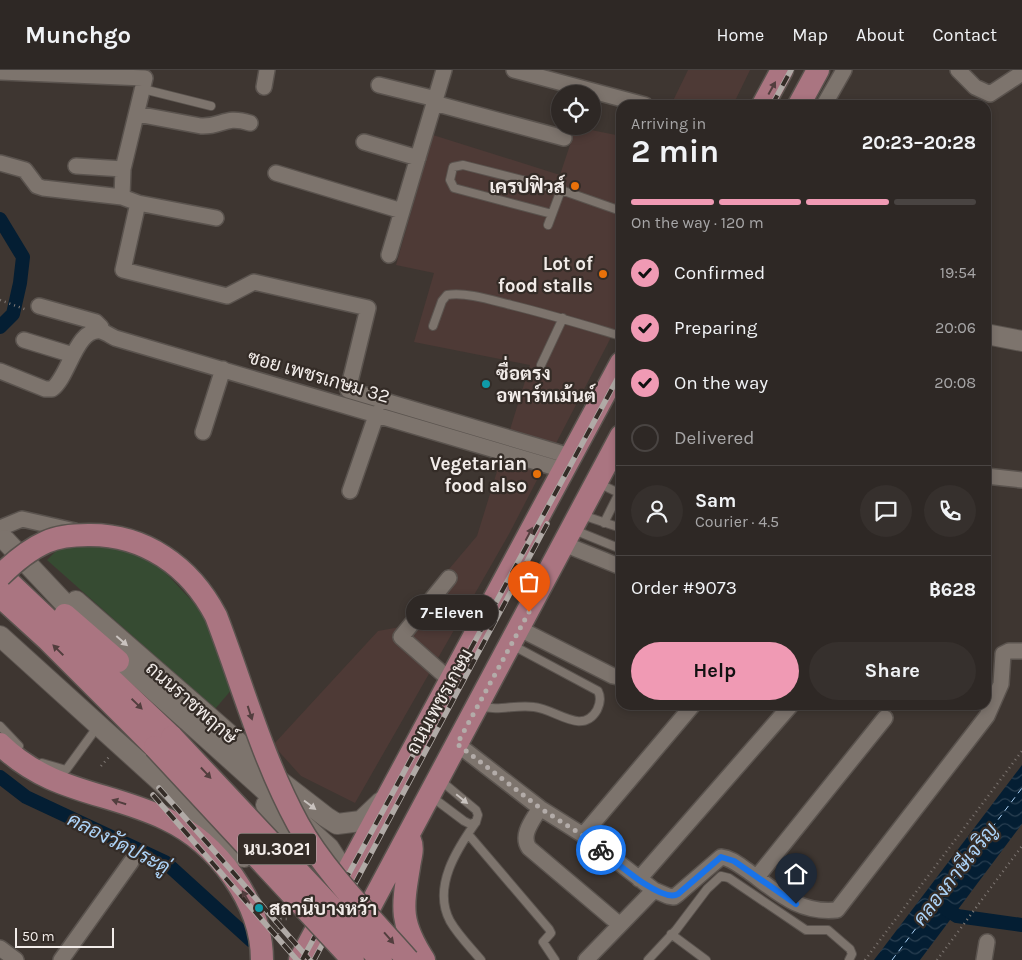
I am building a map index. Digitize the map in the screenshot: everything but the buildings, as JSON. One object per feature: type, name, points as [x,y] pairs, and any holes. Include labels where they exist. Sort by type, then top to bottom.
[{"type":"main road","points":[[766,100],[782,70]]},
{"type":"main road","points":[[803,100],[818,70]]},
{"type":"main road","points":[[991,335],[1022,341]]},
{"type":"main road","name":"ถนนเพชรเกษม","points":[[300,960],[388,792],[451,681],[616,372]]},
{"type":"main road","name":"ถนนเพชรเกษม","points":[[341,960],[516,637],[572,529],[608,467],[616,448]]},
{"type":"main road","points":[[567,463],[608,467]]},
{"type":"main road","points":[[0,575],[25,553],[47,542],[71,535],[123,537],[166,557],[185,573],[209,603],[216,616],[257,733],[279,786],[299,826],[328,866],[408,960]]},
{"type":"main road","points":[[1,539],[118,661],[329,848],[344,876],[349,894],[349,916],[341,960]]},
{"type":"main road","name":"ถนนราชพฤกษ์","points":[[1,539],[239,743],[268,772],[326,817],[337,824],[361,821],[369,815],[388,792]]},
{"type":"main road","name":"ถนนราชพฤกษ์","points":[[0,575],[382,960]]},
{"type":"main road","name":"ถนนราชพฤกษ์","points":[[0,596],[164,742],[353,960]]},
{"type":"main road","points":[[0,636],[253,864],[318,927],[331,925],[349,916],[372,893],[408,837]]},
{"type":"main road","points":[[0,744],[34,772],[166,819],[188,833],[212,853],[234,878],[252,907],[260,928],[262,960]]},
{"type":"main road","points":[[223,753],[290,834],[294,844],[296,863],[289,872],[274,874],[253,864]]},
{"type":"main road","points":[[408,837],[412,852],[402,910],[409,933],[424,960]]},
{"type":"street","points":[[264,87],[267,70]]},
{"type":"street","points":[[389,255],[444,70]]},
{"type":"street","points":[[514,70],[626,100]]},
{"type":"street","points":[[827,100],[844,70]]},
{"type":"street","points":[[958,70],[975,87],[990,94],[1022,73]]},
{"type":"street","points":[[0,72],[144,84],[124,169],[122,197]]},
{"type":"street","points":[[379,85],[564,138]]},
{"type":"street","points":[[137,114],[211,127],[235,118],[250,123]]},
{"type":"street","points":[[364,142],[418,158]]},
{"type":"street","points":[[0,163],[25,170],[37,186],[43,188],[122,197],[216,218]]},
{"type":"street","points":[[76,166],[124,169]]},
{"type":"street","points":[[94,194],[97,167]]},
{"type":"street","points":[[276,173],[402,211]]},
{"type":"street","points":[[138,202],[123,270],[227,296],[254,282],[368,308],[348,390],[567,463]]},
{"type":"street","points":[[0,371],[52,389],[66,374],[72,355],[78,345],[88,335],[101,332],[101,327],[96,322],[39,306]]},
{"type":"street","name":"ซอย เพชรเกษม 32","points":[[101,332],[377,414],[567,463]]},
{"type":"street","points":[[24,340],[72,355]]},
{"type":"street","points":[[203,432],[223,369]]},
{"type":"street","points":[[350,491],[377,414]]},
{"type":"street","points":[[991,477],[1022,480]]},
{"type":"street","points":[[1,539],[22,519],[110,540],[168,566],[212,618],[247,687]]},
{"type":"street","points":[[572,529],[616,563]]},
{"type":"street","points":[[449,578],[398,635],[451,681]]},
{"type":"street","points":[[516,637],[616,677]]},
{"type":"street","points":[[991,707],[1001,684],[1003,654],[1009,651],[1022,651]]},
{"type":"street","points":[[582,835],[689,710]]},
{"type":"street","points":[[638,879],[787,710]]},
{"type":"street","points":[[457,744],[540,808],[582,835],[654,890],[674,897],[721,857],[734,861],[796,904],[809,910],[837,910],[987,716],[990,710]]},
{"type":"street","points":[[757,877],[885,718]]},
{"type":"street","points":[[540,808],[525,836],[525,842],[529,848],[620,925]]},
{"type":"street","points":[[61,960],[131,862]]},
{"type":"street","points":[[586,960],[654,890]]},
{"type":"street","points":[[984,960],[987,942]]},
{"type":"street","points":[[0,948],[16,960]]},
{"type":"lane","points":[[144,84],[211,106]]},
{"type":"lane","points":[[552,214],[454,188],[450,180],[453,167],[462,165],[561,190],[616,209]]},
{"type":"lane","points":[[548,226],[561,190]]},
{"type":"lane","points":[[433,326],[442,301],[446,296],[454,294],[488,299],[616,334]]},
{"type":"lane","points":[[541,365],[562,318]]},
{"type":"lane","points":[[608,467],[616,485]]},
{"type":"lane","points":[[604,523],[616,501]]},
{"type":"lane","points":[[572,529],[604,523],[616,527]]},
{"type":"lane","points":[[572,529],[616,547]]},
{"type":"lane","points":[[478,706],[492,710],[535,706],[578,722],[591,718],[598,708],[600,698],[598,691],[516,637]]},
{"type":"lane","points":[[36,759],[44,764],[66,770],[99,724]]},
{"type":"lane","points":[[0,726],[28,754]]},
{"type":"lane","points":[[434,787],[476,810],[478,815],[476,822],[451,862],[446,887],[446,909],[456,930],[481,960]]},
{"type":"lane","points":[[434,787],[464,822],[470,824],[476,822]]},
{"type":"lane","points":[[468,834],[549,929],[551,933],[543,942],[555,960]]},
{"type":"lane","points":[[648,960],[713,882],[721,876],[726,877],[806,930],[828,930],[850,949],[852,954],[849,960]]},
{"type":"lane","points":[[671,934],[706,960]]},
{"type":"path","points":[[0,300],[36,314],[39,306]]},
{"type":"path","points":[[865,960],[1022,751]]},
{"type":"path","points":[[937,960],[1022,846]]},
{"type":"path","points":[[277,936],[281,919],[294,920]]},
{"type":"shaded area","points":[[688,70],[750,70],[735,100],[673,100]]},
{"type":"shaded area","points":[[601,132],[616,135],[616,328],[509,534],[355,803],[301,776],[273,745],[378,631],[400,627],[477,536],[530,365],[414,342],[434,273],[396,265],[433,135],[560,175],[573,135],[601,135]]},
{"type":"green space","points":[[82,525],[161,568],[209,619],[233,688],[215,709],[47,560]]},
{"type":"water","name":"คลองภาษีเจริญ","points":[[1022,765],[1022,824],[920,960],[874,960]]},
{"type":"waterway","points":[[0,219],[23,257],[20,283],[13,314],[0,327]]},
{"type":"waterway","name":"คลองวัดประดู่","points":[[0,777],[26,797],[165,862],[252,941]]},
{"type":"waterway","name":"คลองภาษีเจริญ","points":[[940,905],[957,916],[1022,925]]},
{"type":"ferry route","points":[[892,960],[1022,788]]},
{"type":"railway","points":[[775,100],[791,70]]},
{"type":"railway","points":[[302,960],[616,381]]},
{"type":"railway","points":[[314,960],[547,524]]},
{"type":"railway","points":[[159,788],[309,959]]},
{"type":"railway","points":[[153,795],[297,960]]},
{"type":"way so far","points":[[529,612],[457,744],[540,808],[582,835],[601,850]]},
{"type":"place","name":"เครปฟิวส์","points":[[575,186]]},
{"type":"place","name":"Lot of food stalls","points":[[603,274]]},
{"type":"place","name":"ซื่อตรง อพาร์ทเม้นต์","points":[[486,384]]},
{"type":"place","name":"Vegetarian food also","points":[[537,474]]},
{"type":"place","name":"7-Eleven","points":[[529,612]]},
{"type":"place","name":"สถานีบางหว้า","points":[[259,908]]},
{"type":"route","points":[[601,850],[654,890],[674,897],[718,858],[726,857],[796,904]]}]
